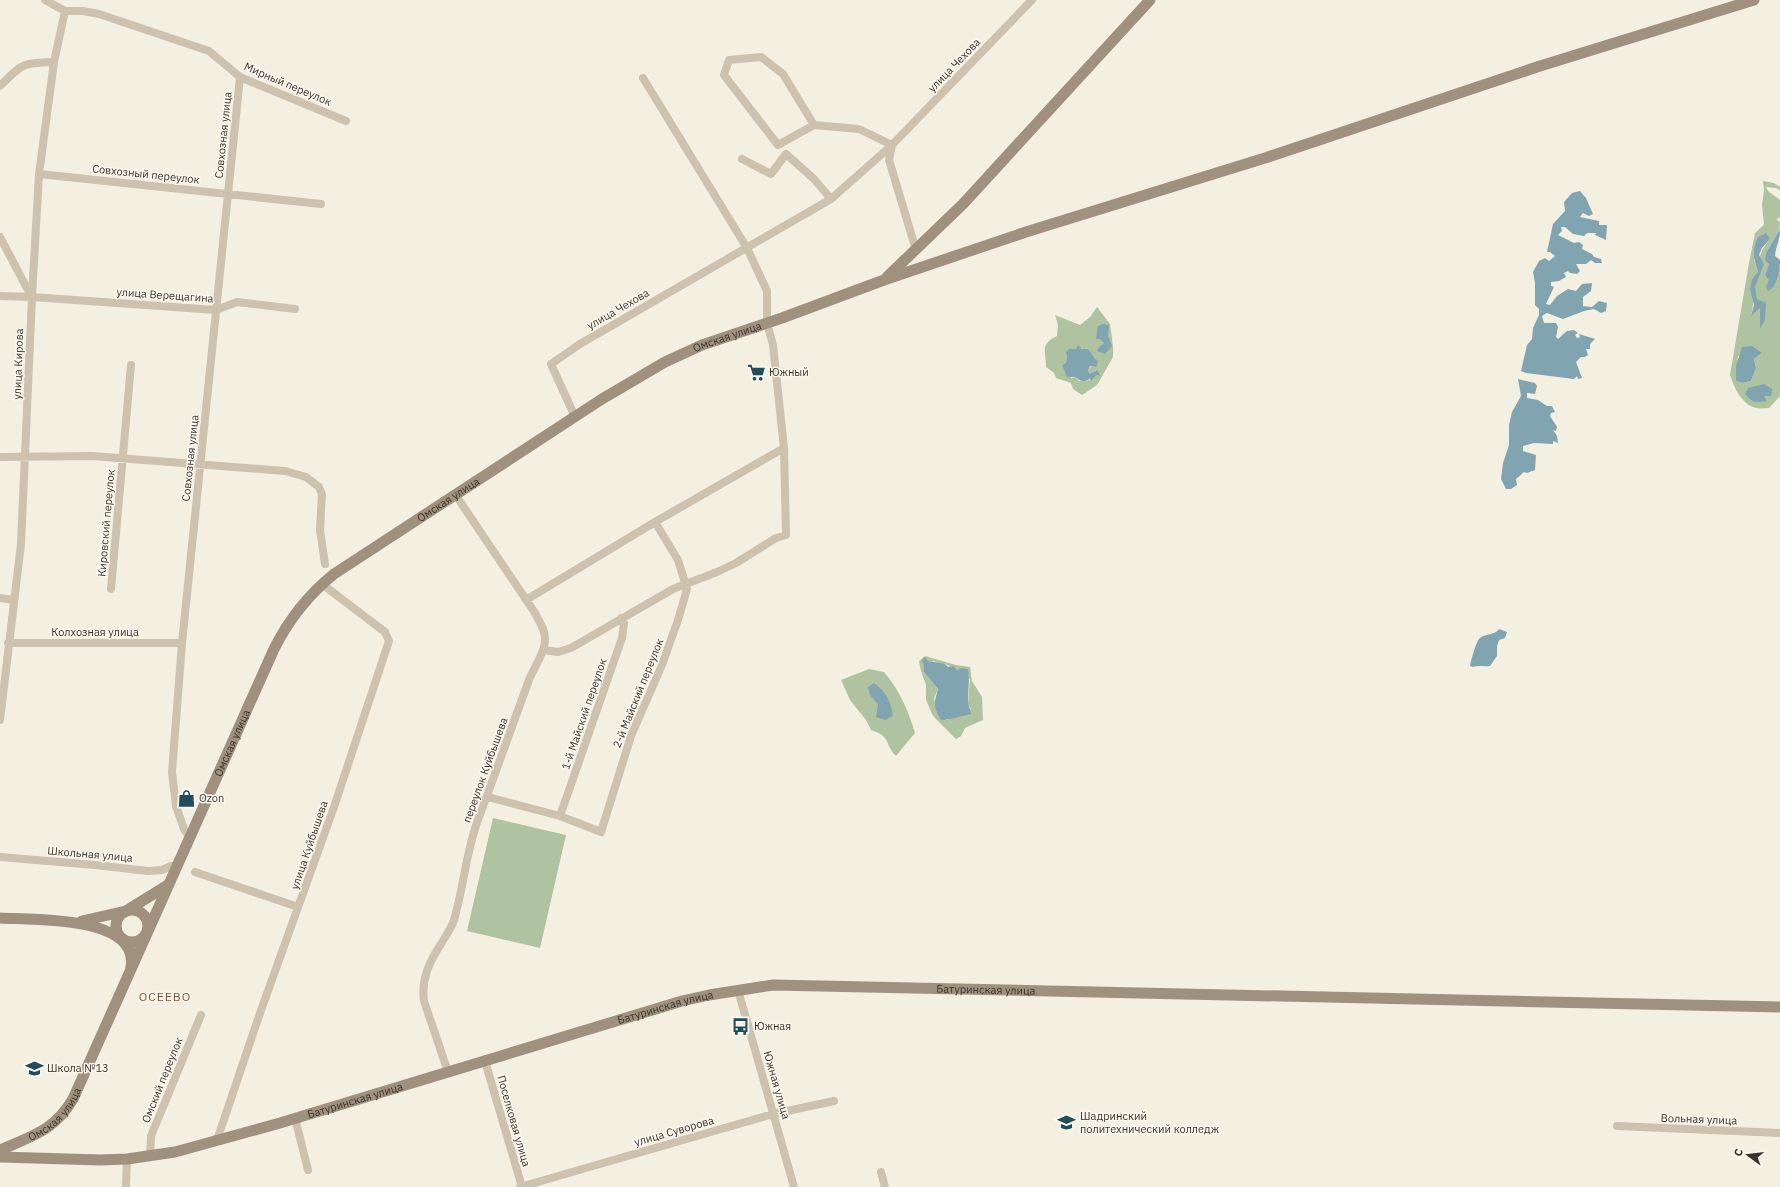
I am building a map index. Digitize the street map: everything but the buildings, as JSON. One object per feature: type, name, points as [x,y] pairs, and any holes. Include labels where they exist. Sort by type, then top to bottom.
[{"type":"street","name":"Мирный переулок","points":[[45,0],[65,10],[99,14],[209,51],[240,77],[346,121]]},
{"type":"street","name":"улица Чехова","points":[[575,417],[551,364],[580,344],[831,199],[892,145],[1032,0]]},
{"type":"street","points":[[884,280],[964,204],[1150,0]]},
{"type":"street","name":"Омская улица","points":[[0,1150],[30,1138],[48,1128],[65,1112],[148,933],[282,633],[302,605],[334,574],[455,494],[602,399],[665,362],[702,345],[884,280],[1026,232],[1272,155],[1533,69],[1754,0]]},
{"type":"street","name":"улица Кирова","points":[[0,720],[2,673],[8,643],[21,544],[39,174],[54,62],[65,10]]},
{"type":"street","points":[[814,125],[783,74],[761,57],[729,60],[724,75],[778,145],[814,125],[859,129],[892,145],[889,160],[916,250]]},
{"type":"street","points":[[0,86],[20,66],[28,63],[54,62]]},
{"type":"street","name":"Совхозная улица","points":[[190,838],[176,806],[173,787],[173,764],[182,643],[240,77]]},
{"type":"street","points":[[543,650],[558,652],[571,648],[591,638],[621,618],[686,583],[717,572],[736,563],[776,538],[786,535],[784,448],[773,345],[767,323],[767,291],[747,248],[643,78]]},
{"type":"street","points":[[742,159],[771,174],[786,154],[814,179],[831,199]]},
{"type":"street","name":"Совхозный переулок","points":[[39,174],[321,204]]},
{"type":"street","points":[[0,237],[32,297]]},
{"type":"street","name":"улица Верещагина","points":[[0,296],[216,310],[237,302],[295,309]]},
{"type":"street","name":"Кировский переулок","points":[[111,589],[124,458],[131,365]]},
{"type":"street","points":[[526,600],[655,522],[784,448]]},
{"type":"street","name":"Кировский переулок","points":[[0,457],[92,456],[124,458],[200,466],[285,472],[306,477],[319,487],[322,494],[320,530],[325,564]]},
{"type":"street","name":"переулок Куйбышева","points":[[448,1072],[424,1001],[424,981],[435,953],[454,922],[470,849],[479,818],[546,639],[544,629],[526,600],[455,494]]},
{"type":"street","name":"2-й Майский переулок","points":[[488,797],[560,816],[601,832],[631,736],[651,693],[678,620],[687,589],[678,560],[655,522]]},
{"type":"street","name":"улица Куйбышева","points":[[217,1140],[389,641],[385,632],[322,584]]},
{"type":"street","points":[[0,598],[14,600]]},
{"type":"street","name":"1-й Майский переулок","points":[[560,816],[622,638],[624,623],[621,618]]},
{"type":"street","name":"Колхозная улица","points":[[8,643],[182,643]]},
{"type":"street","name":"Школьная улица","points":[[0,858],[95,865],[148,871],[162,870],[177,866]]},
{"type":"street","points":[[196,872],[298,907]]},
{"type":"street","points":[[122,939],[116,932],[115,924],[119,916],[169,884]]},
{"type":"street","points":[[0,918],[71,922],[100,928],[128,942],[135,942],[143,938],[148,933],[147,922],[143,914],[135,910],[92,920],[71,922]]},
{"type":"street","name":"Омская улица","points":[[122,939],[131,955],[130,971]]},
{"type":"street","name":"Батуринская улица","points":[[0,1157],[83,1160],[127,1159],[175,1152],[295,1118],[682,1001],[738,990],[774,985],[791,984],[1780,1007]]},
{"type":"street","name":"Южная улица","points":[[738,990],[794,1187]]},
{"type":"street","name":"Омский переулок","points":[[150,1156],[151,1136],[201,1015]]},
{"type":"street","name":"Поселковая улица","points":[[485,1061],[521,1187]]},
{"type":"street","name":"улица Суворова","points":[[521,1187],[773,1114],[834,1101]]},
{"type":"street","points":[[295,1118],[308,1170]]},
{"type":"street","name":"Вольная улица","points":[[1617,1126],[1780,1133]]},
{"type":"street","points":[[126,1187],[127,1159]]},
{"type":"street","points":[[881,1172],[885,1187]]},
{"type":"green space","points":[[1763,181],[1774,183],[1780,187],[1780,190],[1766,187],[1768,191],[1780,200],[1780,218],[1776,219],[1780,222],[1779,230],[1767,251],[1769,264],[1765,275],[1777,280],[1780,266],[1780,396],[1769,408],[1760,408],[1747,404],[1736,390],[1730,375],[1755,233],[1764,225],[1762,205],[1764,190]],"holes":[[[1765,234],[1770,239],[1760,255],[1758,277],[1755,287],[1760,307],[1751,315],[1753,308],[1753,282],[1758,271],[1754,260]],[[1760,308],[1765,320],[1760,316]],[[1762,353],[1754,359],[1756,368],[1751,381],[1742,383],[1736,381],[1738,356]]]},
{"type":"green space","points":[[1097,307],[1110,324],[1113,357],[1097,385],[1082,395],[1073,389],[1071,383],[1056,378],[1054,373],[1046,367],[1045,348],[1051,339],[1057,336],[1058,325],[1055,315],[1080,325],[1090,317]],"holes":[[[1078,346],[1095,357],[1096,367],[1091,366],[1088,371],[1090,375],[1096,370],[1101,375],[1097,375],[1092,380],[1079,381],[1075,377],[1071,378],[1066,363],[1067,355]]]},
{"type":"green space","points":[[925,656],[956,665],[970,667],[972,681],[982,697],[983,720],[965,728],[961,736],[956,739],[933,716],[926,700],[926,685],[919,661]],"holes":[[[934,661],[939,664],[944,663],[970,679],[968,704],[971,709],[961,716],[952,717],[947,720],[938,714],[934,698],[938,689],[924,672],[924,666]]]},
{"type":"green space","points":[[869,669],[884,672],[903,701],[913,725],[915,733],[896,756],[892,752],[885,738],[871,730],[866,720],[850,700],[841,680]]},
{"type":"green space","points":[[493,818],[566,835],[540,948],[467,931]]},
{"type":"water","points":[[1580,191],[1586,198],[1593,214],[1589,216],[1583,213],[1580,217],[1599,221],[1599,225],[1607,225],[1606,240],[1595,235],[1596,233],[1587,233],[1584,236],[1573,234],[1565,227],[1561,227],[1562,231],[1558,235],[1574,243],[1579,242],[1583,245],[1582,249],[1592,254],[1594,257],[1601,259],[1602,263],[1595,263],[1591,260],[1586,264],[1576,264],[1580,271],[1577,274],[1570,273],[1568,271],[1564,273],[1566,277],[1559,281],[1551,282],[1551,286],[1554,287],[1546,304],[1550,305],[1557,296],[1568,289],[1576,291],[1582,284],[1592,283],[1591,291],[1583,297],[1583,306],[1592,307],[1599,301],[1607,303],[1606,311],[1601,313],[1594,309],[1563,319],[1547,313],[1542,316],[1544,323],[1556,323],[1558,327],[1556,337],[1558,339],[1567,331],[1574,330],[1578,333],[1575,335],[1577,338],[1580,337],[1579,334],[1595,339],[1590,344],[1590,349],[1586,349],[1588,355],[1581,357],[1576,362],[1582,378],[1578,379],[1577,376],[1574,379],[1526,373],[1521,371],[1527,345],[1532,339],[1533,328],[1539,315],[1539,309],[1535,305],[1535,283],[1533,272],[1539,261],[1545,258],[1549,261],[1555,256],[1550,252],[1547,252],[1553,224],[1565,211],[1564,202],[1572,193]]},
{"type":"water","points":[[1780,229],[1775,256],[1780,260],[1779,273],[1776,282],[1768,291],[1766,287],[1769,280],[1765,275],[1769,264],[1765,260],[1767,251]]},
{"type":"water","points":[[1766,233],[1770,239],[1762,248],[1759,255],[1764,264],[1755,287],[1757,299],[1766,303],[1765,320],[1760,329],[1760,308],[1751,316],[1754,305],[1750,289],[1752,280],[1758,271],[1754,258],[1755,246],[1758,237]]},
{"type":"water","points":[[1103,324],[1109,325],[1108,336],[1112,346],[1105,354],[1097,351],[1104,343],[1100,339],[1096,339],[1098,326]]},
{"type":"water","points":[[1078,345],[1082,349],[1088,349],[1098,362],[1096,367],[1090,366],[1088,371],[1090,374],[1097,370],[1101,376],[1097,375],[1091,381],[1090,379],[1082,381],[1075,377],[1067,377],[1062,365],[1066,363],[1066,352],[1069,349],[1076,349]]},
{"type":"water","points":[[1752,346],[1762,353],[1754,359],[1756,368],[1751,381],[1742,383],[1736,381],[1736,366],[1742,347]]},
{"type":"water","points":[[1518,379],[1535,383],[1537,386],[1535,394],[1527,393],[1527,398],[1538,400],[1547,406],[1552,406],[1555,412],[1551,413],[1550,416],[1557,427],[1556,431],[1553,430],[1557,436],[1558,443],[1553,441],[1553,444],[1534,443],[1523,446],[1523,451],[1536,455],[1535,470],[1527,473],[1524,472],[1516,479],[1517,485],[1511,489],[1506,489],[1501,479],[1503,463],[1509,445],[1509,425],[1512,412],[1521,396]]},
{"type":"water","points":[[1764,384],[1772,389],[1771,396],[1764,396],[1767,401],[1755,402],[1745,394],[1748,388]]},
{"type":"water","points":[[1499,629],[1507,632],[1505,638],[1499,640],[1497,646],[1497,656],[1490,666],[1470,666],[1478,640],[1482,636],[1495,633]]},
{"type":"water","points":[[925,657],[929,662],[944,663],[948,667],[954,666],[957,671],[961,668],[968,669],[968,704],[971,714],[941,720],[935,704],[938,689],[924,672],[922,660]]},
{"type":"water","points":[[874,683],[885,693],[891,706],[893,716],[885,720],[876,717],[878,704],[870,695],[868,687]]},
{"type":"place","name":"Южный","points":[[756,372]]},
{"type":"place","name":"Ozon","points":[[186,798]]},
{"type":"place","name":"Южная","points":[[741,1026]]},
{"type":"place","name":"Школа №13","points":[[34,1068]]},
{"type":"place","name":"Шадринский политехнический колледж","points":[[1067,1122]]},
{"type":"district","name":"ОСЕЕВО","points":[[165,996]]}]
